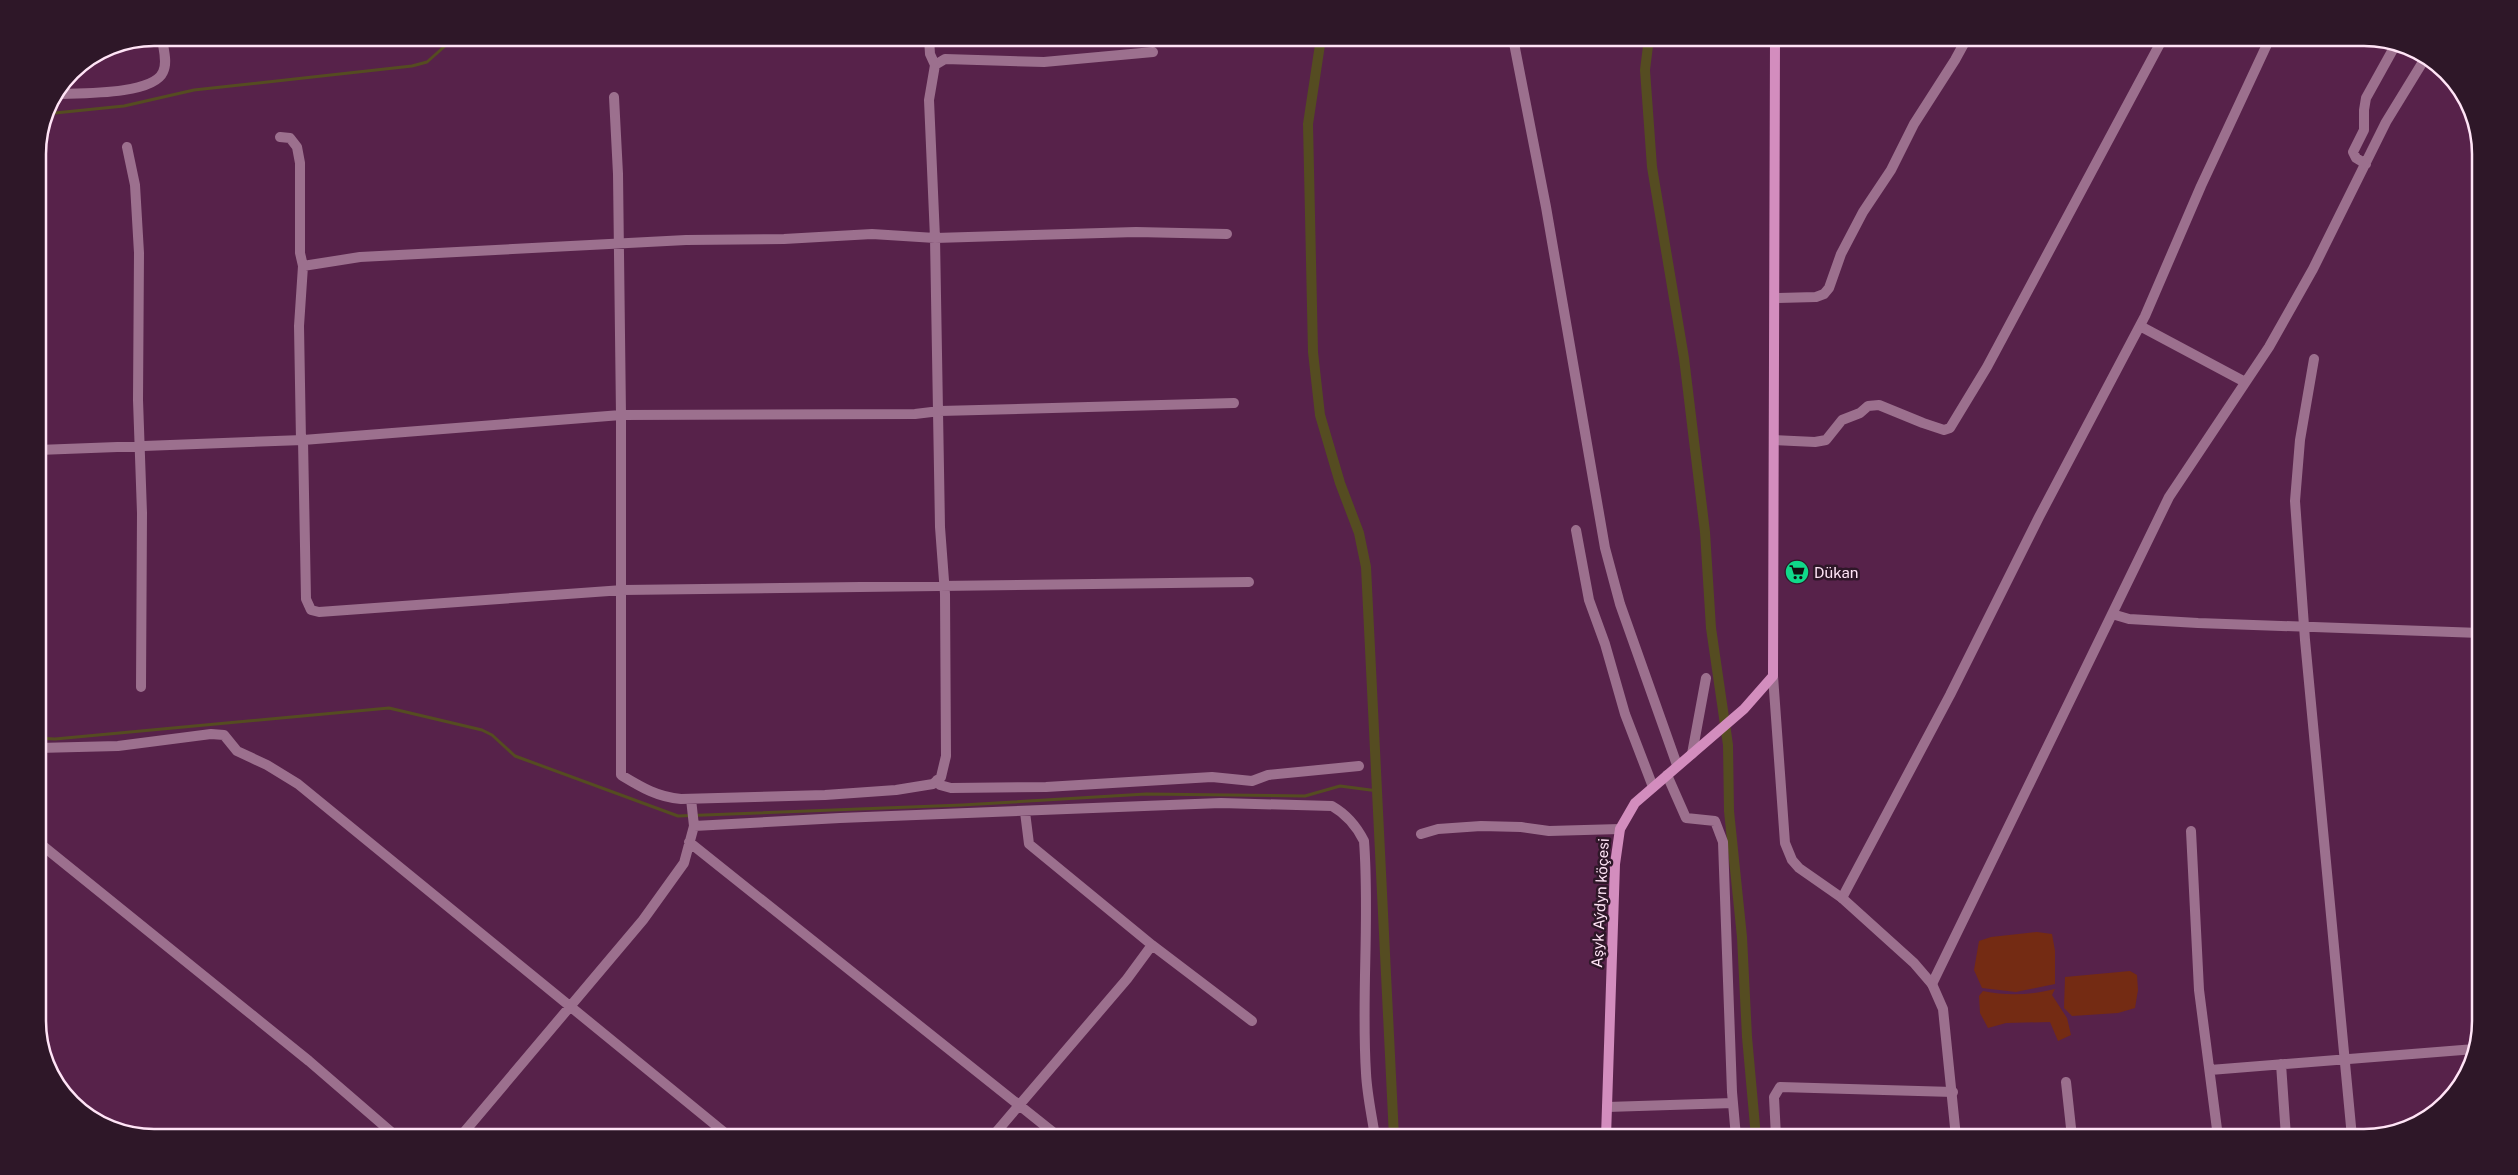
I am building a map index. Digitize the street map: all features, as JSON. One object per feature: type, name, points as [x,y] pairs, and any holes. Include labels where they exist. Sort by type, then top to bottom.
[{"type":"main road","points":[[1773,676],[1775,46]]},
{"type":"main road","name":"Aşyk Aýdyn köçesi","points":[[1606,1129],[1614,864],[1620,829],[1635,803],[1744,709],[1773,676]]},
{"type":"street","points":[[64,94],[105,92],[153,82],[163,72],[165,64],[163,46]]},
{"type":"street","points":[[614,97],[619,244],[620,544],[623,590],[621,775],[649,792],[667,798],[692,802],[851,794],[933,784],[941,777],[946,756],[944,585],[940,528],[935,238],[929,100],[935,65],[930,54],[930,46]]},
{"type":"street","points":[[1515,46],[1546,208],[1605,548],[1620,604],[1677,765]]},
{"type":"street","points":[[1775,298],[1816,297],[1824,294],[1829,288],[1842,254],[1863,212],[1891,170],[1914,124],[1963,46]]},
{"type":"street","points":[[1775,440],[1815,442],[1826,440],[1842,420],[1879,405],[1944,430],[1950,428],[1987,367],[2159,46]]},
{"type":"street","points":[[1842,898],[1950,695],[2039,516],[2140,326],[2200,186],[2266,46]]},
{"type":"street","points":[[2366,164],[2356,158],[2353,152],[2364,130],[2366,98],[2393,50]]},
{"type":"street","points":[[935,65],[945,59],[1044,62],[1153,52]]},
{"type":"street","points":[[1932,984],[2169,497],[2245,382],[2313,269],[2386,122],[2422,64]]},
{"type":"street","points":[[280,137],[290,138],[297,147],[300,163],[300,254],[303,266],[299,336],[306,595],[308,606],[311,610],[319,612],[471,603],[623,590],[1249,582]]},
{"type":"street","points":[[127,147],[135,186],[139,253],[139,446],[142,513],[141,687]]},
{"type":"street","points":[[303,266],[360,256],[686,240],[784,239],[872,234],[935,238],[1136,232],[1227,234]]},
{"type":"street","points":[[2140,326],[2245,382]]},
{"type":"street","points":[[2314,359],[2300,440],[2294,501],[2351,1129]]},
{"type":"street","points":[[46,450],[302,441],[621,415],[905,414],[938,411],[1234,403]]},
{"type":"street","points":[[1576,530],[1589,600],[1605,644],[1625,714],[1653,787]]},
{"type":"street","points":[[2112,614],[2129,619],[2472,633]]},
{"type":"street","points":[[1773,676],[1785,843],[1792,860],[1799,868],[1842,898],[1914,963],[1932,984],[1943,1009],[1955,1129]]},
{"type":"street","points":[[1692,754],[1706,678]]},
{"type":"street","points":[[46,748],[118,746],[211,734],[224,735],[237,751],[267,765],[298,784],[571,1005],[719,1129]]},
{"type":"street","points":[[937,780],[940,785],[951,788],[1046,787],[1212,777],[1252,781],[1268,774],[1359,766]]},
{"type":"street","points":[[1667,775],[1686,818],[1714,821],[1723,842],[1735,1129]]},
{"type":"street","points":[[468,1129],[643,920],[684,863],[694,825],[692,802]]},
{"type":"street","points":[[694,825],[1221,803],[1332,806],[1341,811],[1359,830],[1364,841],[1368,922],[1364,960],[1366,1075],[1374,1129]]},
{"type":"street","points":[[1025,812],[1029,844],[1152,945],[1252,1021]]},
{"type":"street","points":[[1421,834],[1438,830],[1481,826],[1549,831],[1620,829]]},
{"type":"street","points":[[2191,831],[2198,990],[2217,1129]]},
{"type":"street","points":[[690,842],[1048,1129]]},
{"type":"street","points":[[46,848],[309,1061],[387,1129]]},
{"type":"street","points":[[999,1129],[1127,979],[1152,945]]},
{"type":"street","points":[[2210,1070],[2468,1050]]},
{"type":"street","points":[[2281,1064],[2285,1129]]},
{"type":"street","points":[[2066,1082],[2071,1129]]},
{"type":"street","points":[[1776,1129],[1774,1097],[1780,1087],[1953,1092]]},
{"type":"street","points":[[1607,1107],[1733,1102]]},
{"type":"shaded area","points":[[2037,932],[2052,934],[2055,951],[2055,984],[2016,992],[1982,988],[1974,970],[1979,941],[1991,937]]},
{"type":"shaded area","points":[[2130,971],[2137,975],[2138,990],[2135,1008],[2118,1013],[2072,1016],[2064,1008],[2065,977]]},
{"type":"shaded area","points":[[2055,989],[2052,995],[2067,1018],[2071,1035],[2058,1041],[2050,1022],[2006,1023],[1988,1028],[1980,1013],[1979,996],[1983,991],[2019,994]]},
{"type":"waterway","points":[[54,113],[124,106],[194,90],[412,66],[427,62],[445,46]]},
{"type":"waterway","points":[[1320,46],[1308,124],[1313,352],[1320,415],[1340,483],[1359,533],[1366,567],[1394,1129]]},
{"type":"waterway","points":[[1648,46],[1645,70],[1652,167],[1684,358],[1705,532],[1711,628],[1728,745],[1729,811],[1742,937],[1747,1037],[1755,1129]]},
{"type":"waterway","points":[[46,738],[389,708],[482,730],[492,735],[515,756],[678,816],[962,805],[1146,794],[1305,796],[1340,786],[1378,791]]},
{"type":"place","name":"Dükan","points":[[1797,572]]}]
